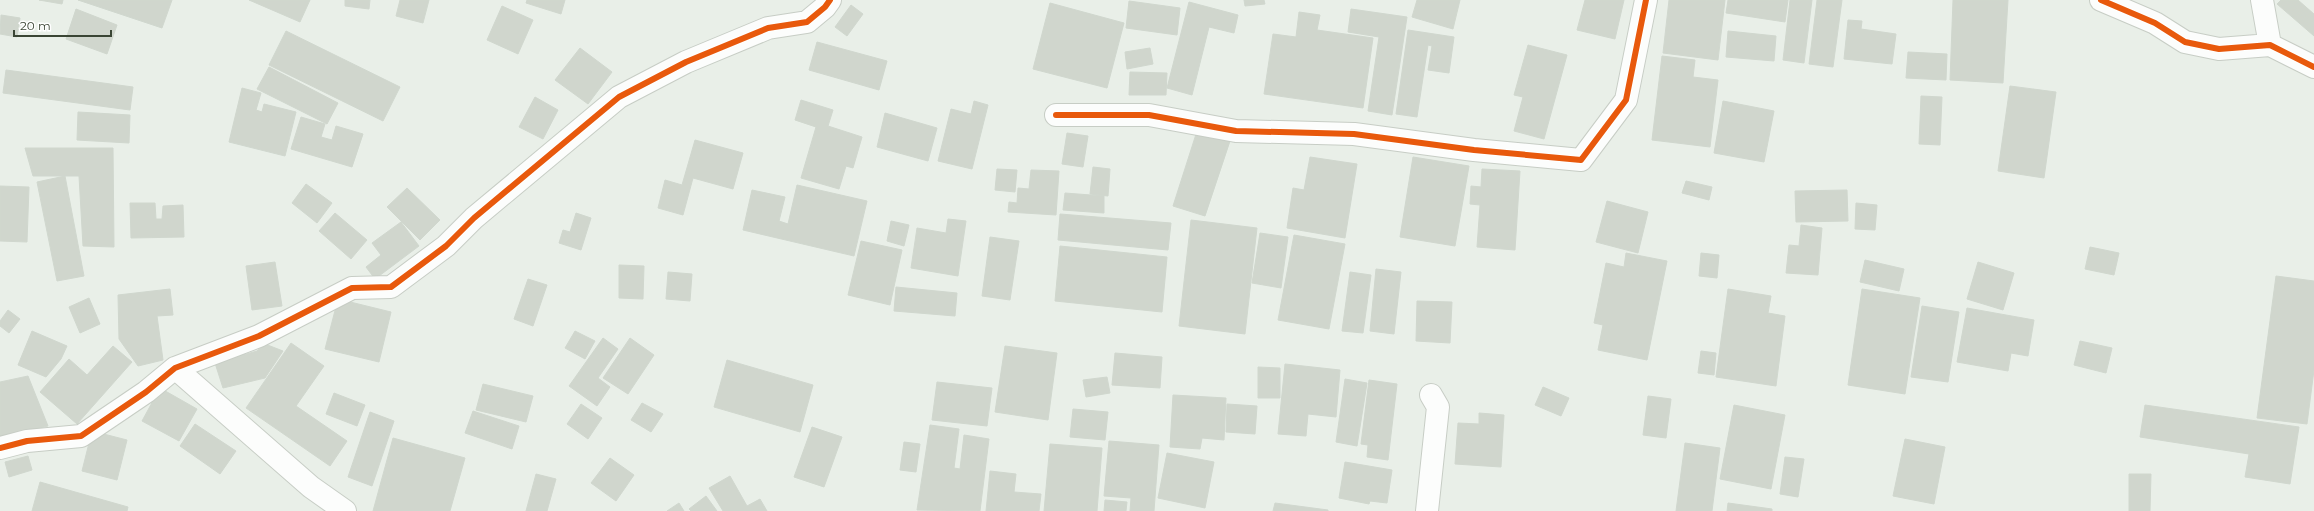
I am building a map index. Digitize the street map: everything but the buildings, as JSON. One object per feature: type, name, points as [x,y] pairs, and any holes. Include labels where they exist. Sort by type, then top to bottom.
[{"type":"street","points":[[0,448],[27,441],[80,436],[146,392],[175,368],[259,336],[352,288],[391,287],[446,246],[474,218],[619,97],[686,62],[768,28],[807,22],[830,0]]},
{"type":"street","points":[[1056,115],[1149,115],[1236,131],[1354,134],[1474,150],[1581,160],[1626,100],[1646,0]]},
{"type":"street","points":[[2100,0],[2155,23],[2185,42],[2219,49],[2270,45],[2314,67]]},
{"type":"street","points":[[2262,0],[2270,45]]},
{"type":"street","points":[[175,368],[311,488],[345,511]]},
{"type":"street","points":[[1427,511],[1438,407],[1431,395]]},
{"type":"cycle path","points":[[0,448],[27,441],[81,436],[146,392],[175,368],[259,336],[352,288],[391,287],[446,246],[474,218],[619,97],[686,62],[768,28],[807,22],[825,7],[830,0]]},
{"type":"cycle path","points":[[1056,115],[1149,115],[1236,131],[1354,134],[1474,150],[1581,160],[1626,100],[1646,0]]},
{"type":"cycle path","points":[[2101,0],[2155,23],[2185,42],[2219,49],[2270,45],[2314,67]]}]
